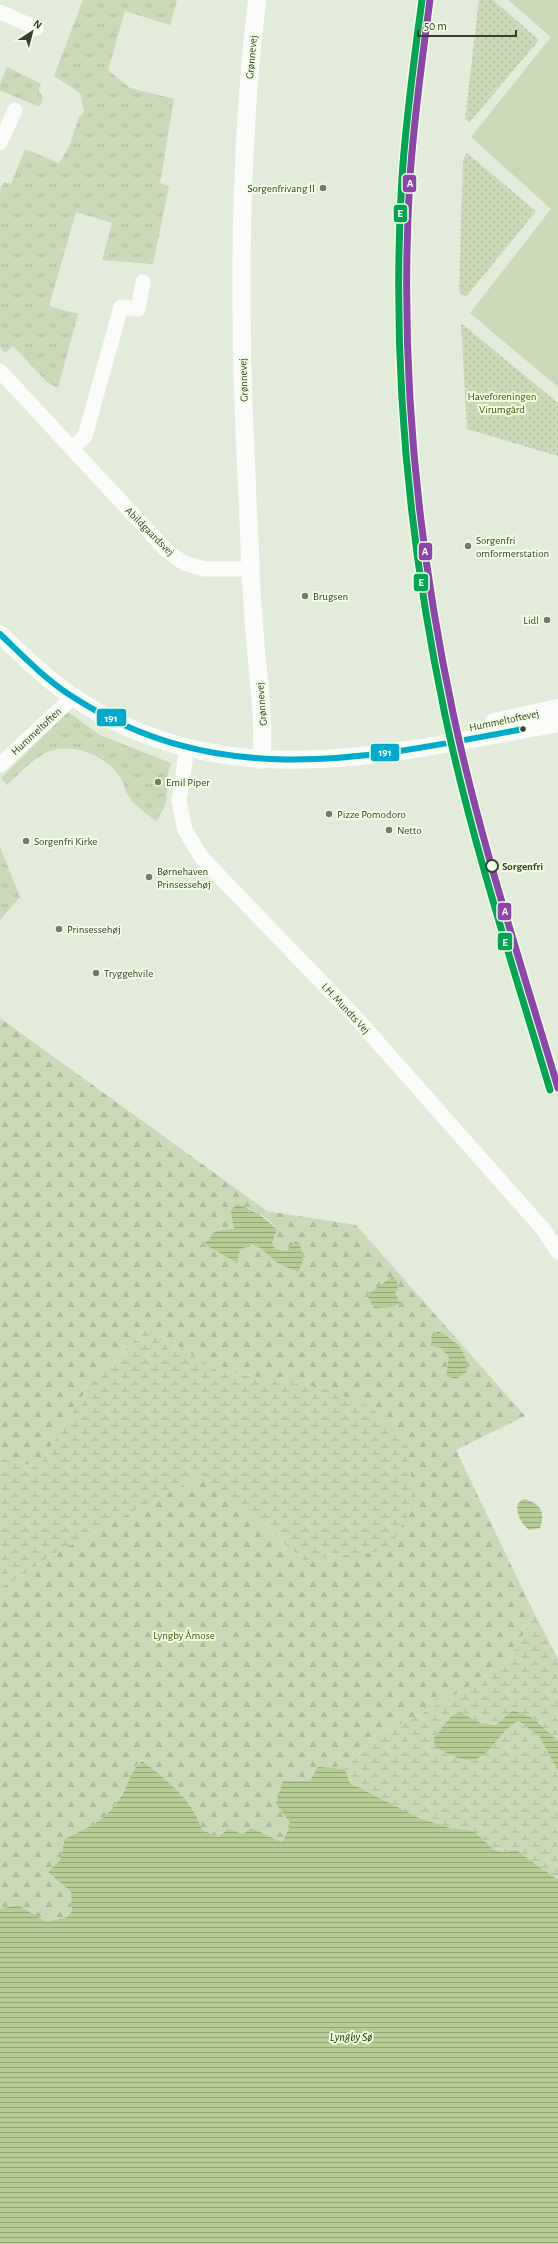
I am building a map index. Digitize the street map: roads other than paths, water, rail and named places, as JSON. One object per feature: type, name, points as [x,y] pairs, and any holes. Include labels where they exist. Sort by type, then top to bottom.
[{"type":"street","name":"Grønnevej","points":[[257,0],[251,52],[244,148],[240,255],[241,342],[251,569],[263,734],[261,760]]},
{"type":"street","points":[[0,12],[36,28]]},
{"type":"street","points":[[0,143],[15,110]]},
{"type":"street","points":[[72,448],[85,436],[121,307],[138,309],[143,282]]},
{"type":"street","name":"Abildgaardsvej","points":[[0,371],[166,550],[184,563],[204,569],[251,569]]},
{"type":"street","name":"Hummeltoftevej","points":[[0,634],[41,673],[73,697],[112,720],[134,730],[187,748],[261,760],[300,761],[358,756],[522,723],[558,723]]},
{"type":"street","name":"Hummeltoften","points":[[0,765],[73,697]]},
{"type":"street","name":"Hummeltoftevej","points":[[522,723],[558,708]]},
{"type":"street","name":"I.H. Mundts Vej","points":[[187,748],[179,801],[185,830],[202,858],[358,1020],[543,1229],[558,1252]]},
{"type":"water","points":[[236,1204],[248,1208],[258,1214],[277,1230],[272,1243],[275,1249],[287,1251],[295,1241],[300,1244],[303,1260],[298,1272],[279,1264],[259,1247],[251,1244],[240,1250],[237,1263],[204,1244],[216,1231],[234,1229],[231,1212]]},
{"type":"water","points":[[393,1276],[397,1281],[398,1290],[395,1293],[400,1303],[392,1307],[374,1308],[367,1295]]},
{"type":"water","points":[[438,1331],[456,1343],[460,1347],[465,1357],[467,1372],[456,1379],[446,1376],[449,1357],[441,1348],[431,1346],[432,1336]]},
{"type":"water","points":[[524,1499],[534,1503],[540,1509],[542,1513],[542,1522],[540,1528],[529,1530],[521,1521],[517,1507],[518,1503]]},
{"type":"water","points":[[513,1710],[533,1718],[558,1741],[558,1771],[539,1736],[519,1721],[505,1731],[487,1751],[474,1760],[459,1758],[435,1747],[433,1739],[452,1715],[460,1712],[482,1724],[496,1725]]},
{"type":"water","name":"Lyngby Sø","points":[[142,1761],[161,1775],[178,1791],[192,1809],[202,1830],[218,1837],[228,1829],[243,1834],[251,1828],[282,1842],[291,1824],[276,1804],[283,1781],[310,1781],[318,1767],[345,1769],[350,1783],[419,1818],[450,1828],[474,1831],[494,1850],[504,1852],[516,1850],[558,1880],[558,2244],[0,2244],[0,1909],[18,1905],[46,1922],[67,1917],[72,1911],[71,1892],[48,1872],[60,1860],[65,1839],[91,1826],[111,1810],[123,1793],[138,1764]]},
{"type":"place","name":"Sorgenfrivang II","points":[[323,188]]},
{"type":"place","name":"Sorgenfri omformerstation","points":[[468,546]]},
{"type":"place","name":"Brugsen","points":[[305,596]]},
{"type":"place","name":"Lidl","points":[[547,620]]},
{"type":"place","name":"Emil Piper","points":[[158,782]]},
{"type":"place","name":"Pizze Pomodoro","points":[[329,814]]},
{"type":"place","name":"Netto","points":[[389,830]]},
{"type":"place","name":"Sorgenfri Kirke","points":[[26,841]]},
{"type":"place","name":"Sorgenfri","points":[[492,866]]},
{"type":"place","name":"Børnehaven Prinsessehøj","points":[[149,877]]},
{"type":"place","name":"Prinsessehøj","points":[[59,929]]},
{"type":"place","name":"Tryggehvile","points":[[96,973]]},
{"type":"park label","name":"Haveforeningen Virumgård","points":[[502,402]]},
{"type":"park label","name":"Lyngby Åmose","points":[[184,1635]]}]
